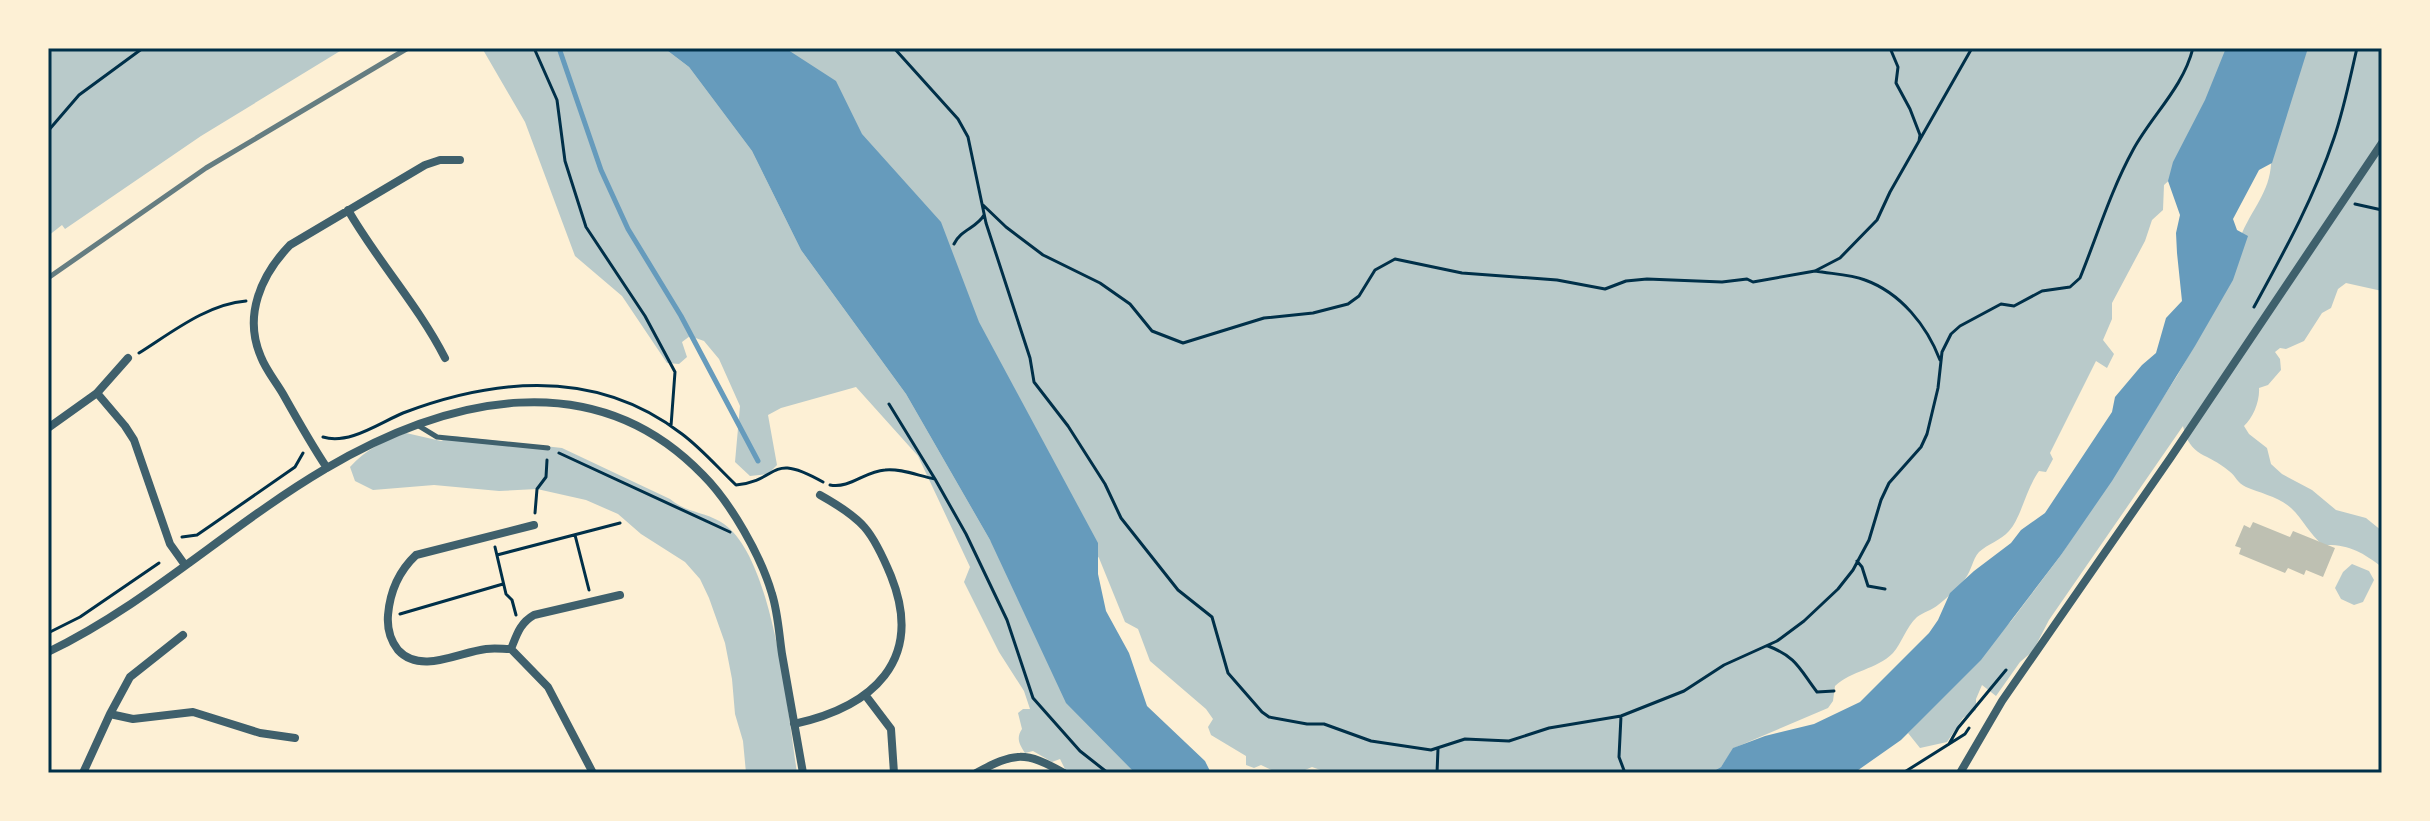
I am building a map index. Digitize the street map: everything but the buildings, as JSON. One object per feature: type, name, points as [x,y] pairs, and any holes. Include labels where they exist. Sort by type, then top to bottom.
[{"type":"street","points":[[1960,773],[2002,701],[2382,143]]},
{"type":"street","points":[[327,468],[261,357],[254,332],[253,313],[262,283],[272,263],[290,245],[432,161],[460,160]]},
{"type":"street","points":[[348,210],[370,248],[428,325],[445,358]]},
{"type":"street","points":[[48,428],[97,393],[128,358]]},
{"type":"street","points":[[97,393],[134,440],[170,544],[185,565]]},
{"type":"street","points":[[48,652],[98,624],[230,531],[327,468],[418,425],[473,408],[511,403],[571,405],[619,415],[651,431],[688,459],[725,501],[748,540],[772,594],[803,773]]},
{"type":"street","points":[[794,724],[838,712],[866,696],[889,671],[901,639],[900,604],[884,559],[866,527],[850,512],[820,495]]},
{"type":"street","points":[[534,525],[416,555],[391,590],[387,618],[393,643],[404,656],[420,662],[486,649],[511,649],[548,687],[593,773]]},
{"type":"street","points":[[511,649],[525,620],[534,615],[620,595]]},
{"type":"street","points":[[83,773],[121,691],[136,670],[183,635]]},
{"type":"street","points":[[866,696],[891,729],[894,773]]},
{"type":"street","points":[[110,714],[133,719],[193,712],[260,733],[295,738]]},
{"type":"street","points":[[976,773],[1019,755],[1035,758],[1064,773]]},
{"type":"lane","points":[[418,425],[437,437],[548,448]]},
{"type":"path","points":[[48,131],[79,95],[143,48]]},
{"type":"path","points":[[534,48],[557,100],[565,161],[586,227],[645,316],[675,372],[671,431]]},
{"type":"path","points":[[894,48],[958,119],[968,137],[974,155],[980,202],[1030,358],[1034,382],[1068,426],[1129,528],[1178,590],[1212,617],[1228,673],[1269,717],[1324,724],[1371,741],[1438,749],[1465,739],[1509,741],[1549,728],[1621,716],[1684,691],[1724,665],[1768,646],[1790,632],[1838,589],[1869,540],[1889,483],[1921,447],[1927,434],[1938,388],[1940,360],[1947,342],[1960,326],[2001,304],[2014,306],[2042,291],[2070,287],[2080,278],[2126,162],[2182,78],[2193,48]]},
{"type":"path","points":[[1890,48],[1898,67],[1896,83],[1906,98],[1920,135],[1918,144]]},
{"type":"path","points":[[980,202],[1043,255],[1100,283],[1130,304],[1152,331],[1183,343],[1253,320],[1313,313],[1348,304],[1359,296],[1375,270],[1395,259],[1462,273],[1557,280],[1605,289],[1626,281],[1647,279],[1722,282],[1747,279],[1753,282],[1815,271],[1840,258],[1877,220],[1972,48]]},
{"type":"path","points":[[2250,316],[2317,183],[2335,137],[2357,48]]},
{"type":"path","points":[[2341,205],[2363,204],[2382,210]]},
{"type":"path","points":[[954,244],[958,235],[978,224],[984,215]]},
{"type":"path","points":[[1815,271],[1862,279],[1877,286],[1926,327],[1940,360]]},
{"type":"path","points":[[128,358],[228,302],[257,300]]},
{"type":"path","points":[[889,404],[966,534],[1007,620],[1033,698],[1080,751],[1108,773]]},
{"type":"path","points":[[534,525],[537,489],[546,477],[548,448],[748,540]]},
{"type":"path","points":[[182,537],[197,535],[213,524],[295,467],[303,453]]},
{"type":"path","points":[[733,483],[739,485],[785,466],[802,470],[833,486],[843,486],[881,470],[935,479]]},
{"type":"path","points":[[497,555],[620,523]]},
{"type":"path","points":[[575,535],[591,601]]},
{"type":"path","points":[[492,536],[503,584],[512,600],[519,629]]},
{"type":"path","points":[[1857,561],[1868,586],[1885,589]]},
{"type":"path","points":[[48,633],[80,617],[159,563]]},
{"type":"path","points":[[387,618],[503,584]]},
{"type":"path","points":[[1768,646],[1803,670],[1817,692],[1834,691]]},
{"type":"path","points":[[1903,773],[1949,744],[1958,728],[2006,671]]},
{"type":"path","points":[[1621,716],[1619,757],[1625,773]]},
{"type":"path","points":[[1437,773],[1438,749]]},
{"type":"shaded area","points":[[48,48],[345,48],[201,136],[65,229],[62,225],[48,236]]},
{"type":"shaded area","points":[[482,48],[664,48],[689,67],[752,151],[801,250],[906,394],[990,540],[1154,773],[1067,773],[1060,759],[1052,762],[1033,751],[1025,753],[1019,741],[1022,729],[1018,713],[1030,709],[1024,691],[999,652],[964,582],[970,567],[918,456],[856,387],[781,408],[768,415],[777,465],[768,474],[750,476],[735,462],[740,406],[719,359],[704,341],[690,336],[682,342],[687,357],[679,364],[667,363],[622,296],[575,256],[525,122]]},
{"type":"shaded area","points":[[774,48],[2237,48],[2175,175],[2164,185],[2163,210],[2152,220],[2145,241],[2112,303],[2112,319],[2103,340],[2114,354],[2107,368],[2096,361],[2050,453],[2053,459],[2046,472],[2039,471],[2034,478],[2017,519],[2009,531],[1979,552],[1967,576],[1952,593],[1913,621],[1893,653],[1835,686],[1833,701],[1828,708],[1734,748],[1721,767],[1710,773],[1329,773],[1312,767],[1305,770],[1310,773],[1278,773],[1261,765],[1254,768],[1246,765],[1246,756],[1211,735],[1208,727],[1213,719],[1206,709],[1150,661],[1138,629],[1125,622],[1099,558],[1062,509]]},
{"type":"shaded area","points":[[2298,48],[2382,48],[2382,291],[2346,283],[2338,289],[2331,308],[2322,313],[2304,341],[2275,352],[2280,359],[2281,370],[2268,385],[2259,388],[2255,409],[2244,426],[2267,448],[2271,464],[2282,474],[2312,490],[2336,510],[2366,518],[2382,531],[2382,567],[2355,550],[2323,545],[2286,504],[2243,485],[2221,465],[2195,449],[2183,426],[2049,620],[2033,651],[2020,662],[1996,696],[1982,685],[1976,699],[1976,710],[1963,718],[1947,742],[1920,748],[1908,733],[2012,620],[2061,555],[2177,376],[2231,282],[2245,238],[2242,233],[2270,174],[2271,148]]},
{"type":"shaded area","points":[[406,433],[441,441],[452,436],[562,448],[724,524],[741,542],[767,603],[783,678],[797,773],[746,773],[725,643],[700,579],[685,562],[641,534],[618,514],[586,500],[537,489],[499,491],[434,485],[373,490],[355,481],[350,467],[362,455]]},
{"type":"shaded area","points":[[2352,564],[2369,571],[2374,580],[2363,602],[2354,605],[2341,599],[2335,588],[2343,572]]},
{"type":"water","points":[[664,48],[785,48],[836,81],[862,134],[941,222],[979,322],[1098,543],[1098,574],[1106,611],[1129,653],[1147,706],[1205,761],[1211,773],[1135,773],[1066,703],[990,540],[906,394],[801,250],[752,151],[689,67]]},
{"type":"water","points":[[2226,48],[2308,48],[2272,163],[2259,170],[2233,219],[2237,230],[2248,236],[2233,280],[2112,481],[2061,555],[1981,660],[1901,740],[1854,773],[1710,773],[1721,767],[1733,748],[1765,736],[1814,724],[1860,702],[1929,633],[1950,593],[2011,543],[2021,530],[2045,513],[2112,412],[2115,397],[2156,353],[2166,318],[2182,301],[2176,233],[2180,215],[2168,181],[2173,162],[2205,100]]},
{"type":"waterway","points":[[559,48],[601,170],[628,229],[681,316],[758,461]]},
{"type":"railway","points":[[48,278],[206,168],[408,48]]}]
